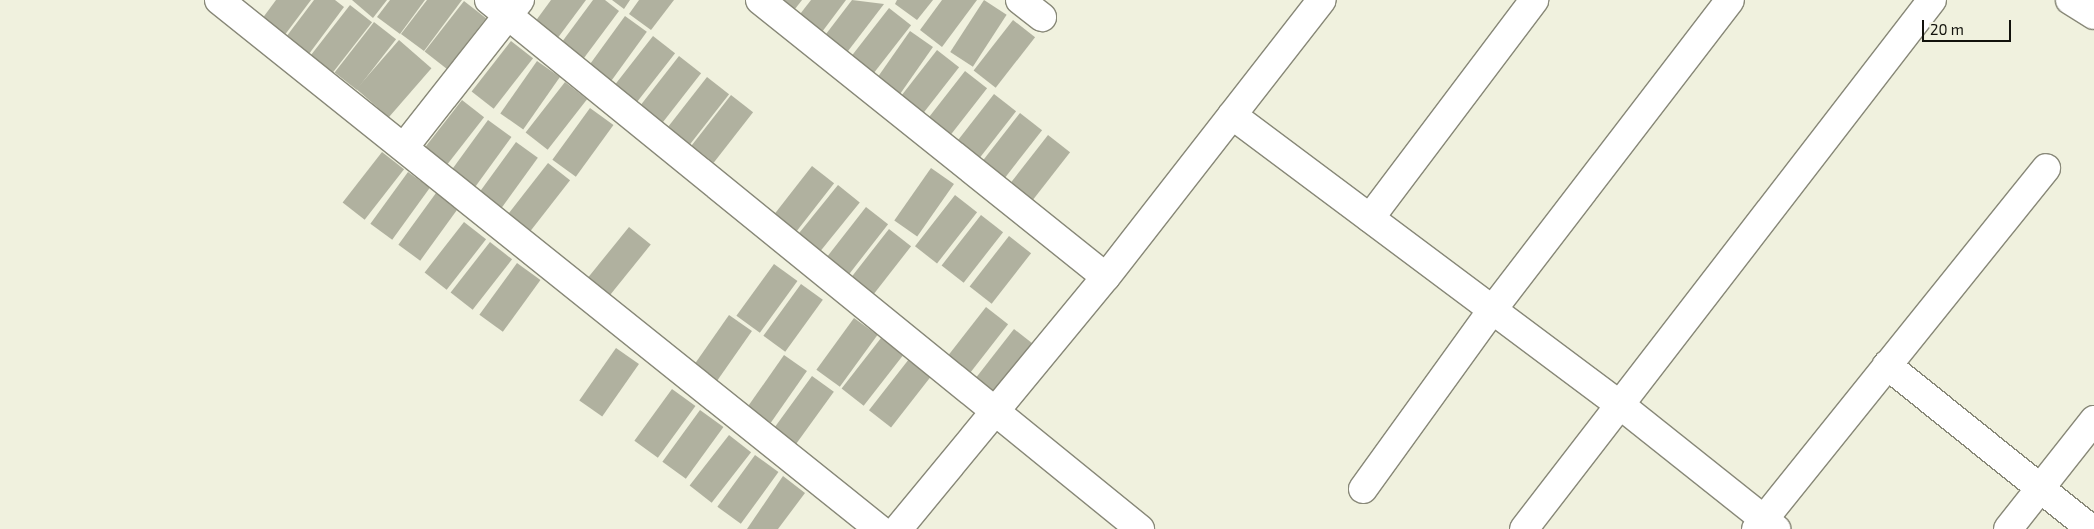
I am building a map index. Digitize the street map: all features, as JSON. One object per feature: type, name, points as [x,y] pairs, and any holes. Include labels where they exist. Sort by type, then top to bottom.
[{"type":"street","points":[[219,0],[405,146],[457,193],[879,529]]},
{"type":"street","points":[[489,0],[515,8],[994,413],[1140,529]]},
{"type":"street","points":[[760,0],[1106,277]]},
{"type":"street","points":[[1020,0],[1042,17]]},
{"type":"street","points":[[898,529],[1106,277],[1322,0]]},
{"type":"street","points":[[1370,218],[1534,0]]},
{"type":"street","points":[[1363,489],[1493,309],[1730,0]]},
{"type":"street","points":[[1524,529],[1932,0]]},
{"type":"street","points":[[2070,0],[2094,15]]},
{"type":"street","points":[[405,146],[515,8]]},
{"type":"street","points":[[1232,115],[1619,404],[1765,526],[1887,365],[2046,168]]},
{"type":"street","points":[[1887,365],[2039,490],[2091,529]]},
{"type":"street","points":[[2008,529],[2094,420]]},
{"type":"building","points":[[276,0],[311,0],[281,40],[259,23]]},
{"type":"building","points":[[314,0],[335,0],[344,7],[306,58],[283,41]]},
{"type":"building","points":[[352,0],[387,0],[373,18]]},
{"type":"building","points":[[390,0],[425,0],[400,34],[377,17]]},
{"type":"building","points":[[427,0],[462,0],[424,51],[401,34]]},
{"type":"building","points":[[551,0],[586,0],[554,43],[532,26]]},
{"type":"building","points":[[593,0],[605,0],[619,11],[581,62],[559,46]]},
{"type":"building","points":[[612,0],[630,0],[624,9]]},
{"type":"building","points":[[639,0],[674,0],[651,30],[629,14]]},
{"type":"building","points":[[782,0],[802,0],[795,9]]},
{"type":"building","points":[[811,0],[846,0],[819,36],[797,18]]},
{"type":"building","points":[[852,0],[884,4],[845,55],[823,38]]},
{"type":"building","points":[[897,0],[933,0],[917,20],[895,4]]},
{"type":"building","points":[[942,0],[977,0],[942,47],[920,30]]},
{"type":"building","points":[[984,0],[1007,15],[973,67],[950,52]]},
{"type":"building","points":[[464,1],[486,18],[447,69],[425,51]]},
{"type":"building","points":[[350,5],[372,22],[333,73],[311,55]]},
{"type":"building","points":[[889,8],[911,25],[872,76],[850,58]]},
{"type":"building","points":[[625,16],[647,32],[609,84],[587,68]]},
{"type":"building","points":[[1013,20],[1035,37],[996,88],[974,70]]},
{"type":"building","points":[[374,22],[396,39],[357,90],[335,72]]},
{"type":"building","points":[[910,31],[933,47],[896,99],[873,83]]},
{"type":"building","points":[[653,36],[675,53],[635,104],[613,87]]},
{"type":"building","points":[[399,40],[431,68],[389,117],[356,89]]},
{"type":"building","points":[[511,41],[533,58],[494,109],[472,91]]},
{"type":"building","points":[[937,50],[959,67],[920,118],[898,100]]},
{"type":"building","points":[[679,56],[701,73],[662,124],[640,106]]},
{"type":"building","points":[[537,61],[560,77],[523,129],[500,113]]},
{"type":"building","points":[[965,71],[987,88],[947,139],[925,122]]},
{"type":"building","points":[[707,77],[729,94],[690,145],[668,127]]},
{"type":"building","points":[[565,82],[587,99],[548,150],[526,132]]},
{"type":"building","points":[[994,94],[1016,111],[977,162],[955,144]]},
{"type":"building","points":[[731,95],[753,112],[714,163],[692,145]]},
{"type":"building","points":[[462,100],[484,117],[445,168],[423,150]]},
{"type":"building","points":[[590,108],[613,125],[576,177],[552,160]]},
{"type":"building","points":[[1020,113],[1042,130],[1003,181],[981,163]]},
{"type":"building","points":[[488,120],[511,137],[474,189],[450,172]]},
{"type":"building","points":[[1048,135],[1070,152],[1031,203],[1009,185]]},
{"type":"building","points":[[516,142],[538,158],[500,210],[478,194]]},
{"type":"building","points":[[382,152],[404,169],[365,220],[343,202]]},
{"type":"building","points":[[548,163],[570,180],[531,231],[509,213]]},
{"type":"building","points":[[812,166],[834,183],[795,234],[773,216]]},
{"type":"building","points":[[931,168],[954,184],[917,236],[894,220]]},
{"type":"building","points":[[408,172],[430,188],[392,240],[370,224]]},
{"type":"building","points":[[838,185],[860,203],[819,252],[798,235]]},
{"type":"building","points":[[436,193],[458,209],[420,261],[398,245]]},
{"type":"building","points":[[955,195],[977,212],[937,263],[915,246]]},
{"type":"building","points":[[866,207],[888,224],[849,275],[827,257]]},
{"type":"building","points":[[981,215],[1003,232],[964,283],[942,265]]},
{"type":"building","points":[[464,222],[486,239],[447,290],[425,272]]},
{"type":"building","points":[[629,227],[651,245],[610,295],[588,278]]},
{"type":"building","points":[[889,229],[911,246],[872,297],[850,279]]},
{"type":"building","points":[[1009,236],[1031,253],[992,304],[970,286]]},
{"type":"building","points":[[490,242],[512,259],[473,310],[451,292]]},
{"type":"building","points":[[517,263],[540,280],[503,332],[479,315]]},
{"type":"building","points":[[774,264],[797,281],[760,333],[736,316]]},
{"type":"building","points":[[801,284],[823,300],[785,352],[763,336]]},
{"type":"building","points":[[986,307],[1008,324],[969,375],[947,357]]},
{"type":"building","points":[[729,315],[752,331],[715,383],[692,367]]},
{"type":"building","points":[[854,318],[877,335],[840,387],[816,370]]},
{"type":"building","points":[[1014,329],[1036,346],[997,397],[975,379]]},
{"type":"building","points":[[881,338],[903,355],[864,406],[842,388]]},
{"type":"building","points":[[616,348],[639,364],[602,416],[579,400]]},
{"type":"building","points":[[784,355],[807,371],[771,423],[748,407]]},
{"type":"building","points":[[909,359],[931,376],[891,427],[869,410]]},
{"type":"building","points":[[812,376],[834,392],[796,444],[774,428]]},
{"type":"building","points":[[672,389],[695,406],[658,458],[634,441]]},
{"type":"building","points":[[700,410],[723,427],[686,479],[662,462]]},
{"type":"building","points":[[729,435],[751,452],[712,503],[690,485]]},
{"type":"building","points":[[755,455],[778,472],[741,524],[717,507]]},
{"type":"building","points":[[783,476],[805,493],[778,529],[747,529]]}]
